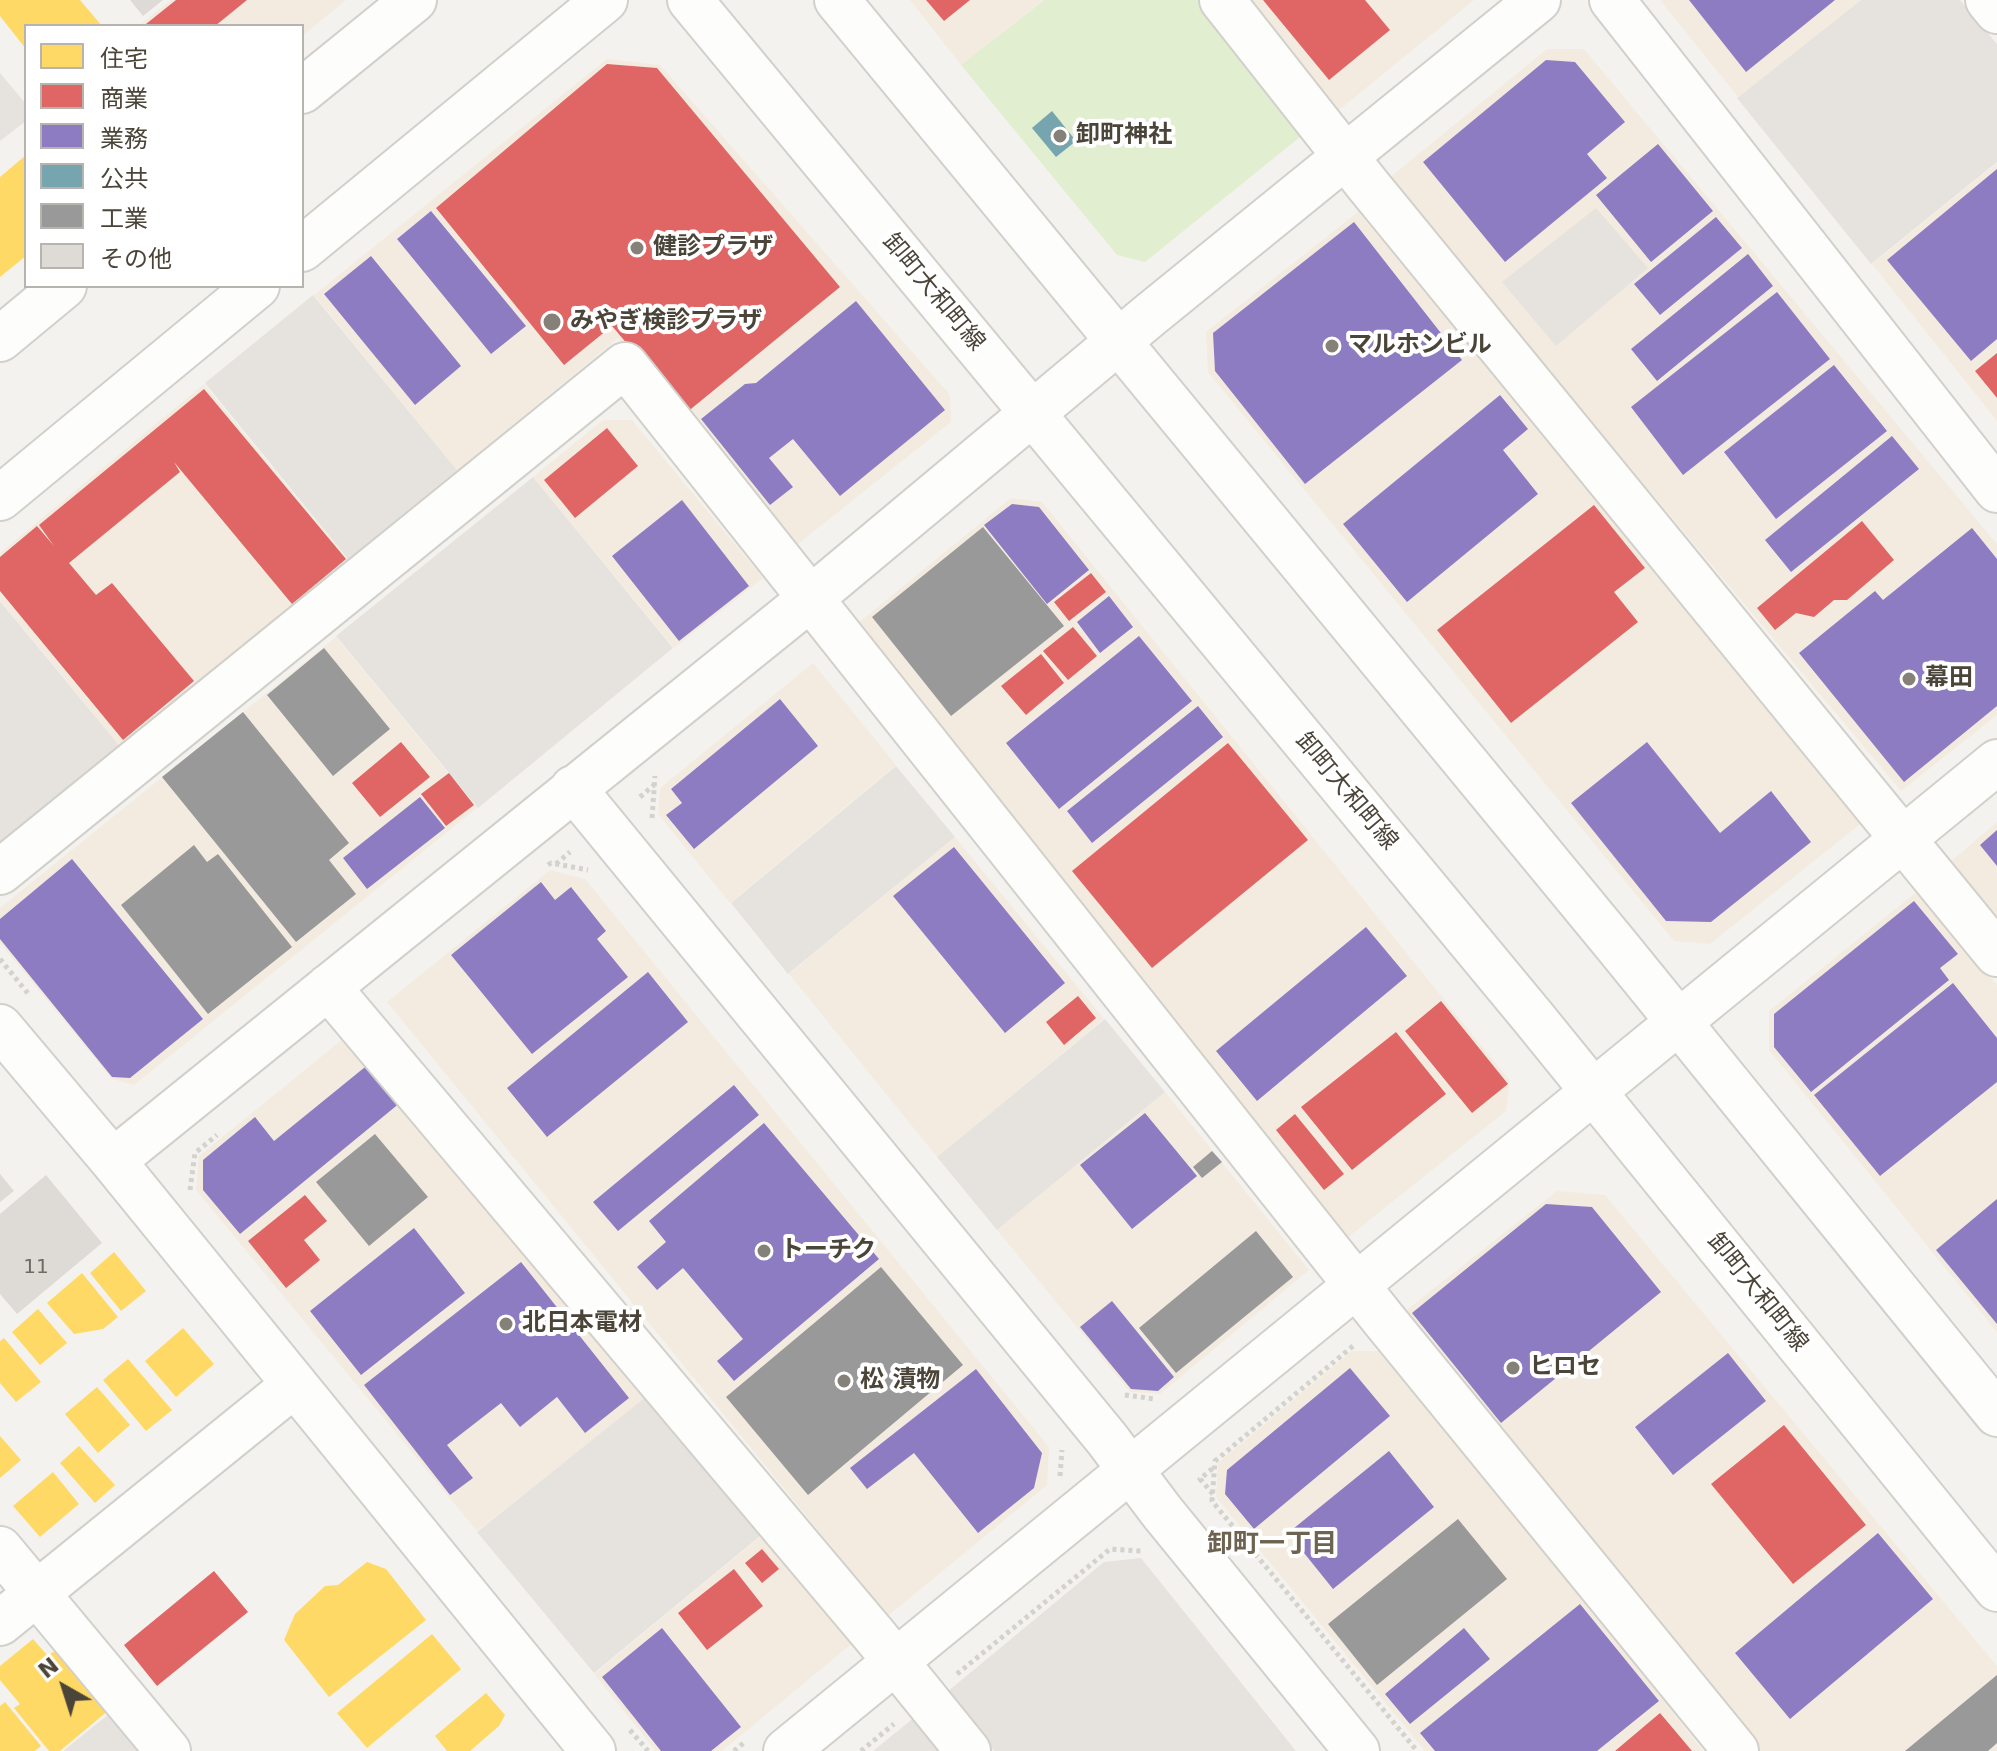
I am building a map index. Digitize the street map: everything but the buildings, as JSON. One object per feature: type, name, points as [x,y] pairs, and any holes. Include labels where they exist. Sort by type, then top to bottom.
[{"type":"street","points":[[304,247],[605,0]]},
{"type":"street","name":"卸町大和町線","points":[[690,0],[1593,1091],[1997,1589]]},
{"type":"street","points":[[837,0],[1679,1022],[1997,1414]]},
{"type":"street","points":[[1222,0],[1345,157],[1997,954]]},
{"type":"street","points":[[113,1161],[811,598],[1031,412],[1538,0]]},
{"type":"street","points":[[1612,0],[1997,490]]},
{"type":"street","points":[[1988,0],[1997,11]]},
{"type":"street","points":[[304,89],[397,5]]},
{"type":"street","points":[[0,339],[62,288]]},
{"type":"street","points":[[0,498],[255,288]]},
{"type":"street","points":[[0,872],[625,365],[1357,1285],[1736,1751]]},
{"type":"street","points":[[786,1751],[1997,762]]},
{"type":"street","points":[[573,788],[1107,1439],[1357,1751]]},
{"type":"street","points":[[328,987],[896,1661],[968,1751]]},
{"type":"street","points":[[0,1027],[113,1161],[593,1751]]},
{"type":"street","points":[[0,1623],[294,1385]]},
{"type":"street","points":[[0,1549],[168,1751]]},
{"type":"path","points":[[662,830],[652,817],[655,777],[667,767]]},
{"type":"path","points":[[640,797],[655,784]]},
{"type":"path","points":[[556,864],[570,852]]},
{"type":"path","points":[[539,873],[551,863],[591,871]]},
{"type":"path","points":[[190,1191],[195,1153],[218,1133]]},
{"type":"path","points":[[1355,1344],[1215,1461],[1212,1501],[1417,1751]]},
{"type":"path","points":[[1115,1383],[1125,1396],[1156,1399]]},
{"type":"path","points":[[1131,1396],[1137,1403]]},
{"type":"path","points":[[1059,1484],[1062,1452],[1072,1467]]},
{"type":"path","points":[[1213,1494],[1200,1479],[1214,1468]]},
{"type":"path","points":[[1115,1549],[1122,1543]]},
{"type":"path","points":[[953,1677],[1110,1549],[1147,1551]]},
{"type":"path","points":[[861,1751],[897,1721]]},
{"type":"shaded area","points":[[171,0],[346,0],[304,34],[304,24],[141,24]]},
{"type":"shaded area","points":[[910,0],[1043,0],[961,65]]},
{"type":"shaded area","points":[[1234,0],[1474,0],[1328,119]]},
{"type":"shaded area","points":[[1660,0],[1861,0],[1738,97]]},
{"type":"shaded area","points":[[1861,0],[1960,0],[1997,44],[1997,162],[1871,264],[1737,98]]},
{"type":"shaded area","points":[[1547,49],[1584,49],[1997,544],[1997,715],[1901,791],[1388,179]]},
{"type":"shaded area","points":[[607,59],[660,65],[950,395],[951,422],[793,548],[618,338],[457,470],[314,295]]},
{"type":"shaded area","points":[[0,73],[24,102],[24,123],[0,141]]},
{"type":"shaded area","points":[[1997,163],[1997,421],[1872,264]]},
{"type":"shaded area","points":[[1596,208],[1648,268],[1556,346],[1502,282]]},
{"type":"shaded area","points":[[1358,212],[1864,821],[1710,944],[1674,941],[1208,372],[1206,332]]},
{"type":"shaded area","points":[[313,295],[457,470],[348,559],[205,383]]},
{"type":"shaded area","points":[[204,384],[348,560],[122,749],[0,600],[0,553]]},
{"type":"shaded area","points":[[603,420],[632,420],[763,578],[674,648],[533,477]]},
{"type":"shaded area","points":[[533,477],[673,648],[478,808],[336,636]]},
{"type":"shaded area","points":[[1011,498],[1042,502],[1510,1081],[1506,1111],[1342,1242],[852,628]]},
{"type":"shaded area","points":[[0,601],[122,749],[0,846]]},
{"type":"shaded area","points":[[336,637],[477,808],[134,1085],[112,1079],[0,943],[0,908]]},
{"type":"shaded area","points":[[813,663],[896,765],[730,903],[658,814],[660,788]]},
{"type":"shaded area","points":[[896,766],[955,837],[788,974],[731,903]]},
{"type":"shaded area","points":[[1997,822],[1997,920],[1949,863]]},
{"type":"shaded area","points":[[955,837],[1104,1019],[937,1157],[789,974]]},
{"type":"shaded area","points":[[550,870],[585,879],[1049,1447],[1047,1485],[888,1616],[387,1002]]},
{"type":"shaded area","points":[[1919,890],[1997,985],[1997,1332],[1769,1050],[1769,1011]]},
{"type":"shaded area","points":[[1105,1019],[1165,1092],[997,1230],[937,1157]]},
{"type":"shaded area","points":[[354,1030],[652,1393],[477,1531],[196,1190],[199,1156]]},
{"type":"shaded area","points":[[1165,1092],[1309,1270],[1160,1394],[1130,1392],[997,1230]]},
{"type":"shaded area","points":[[1557,1191],[1605,1195],[1997,1666],[1997,1751],[1760,1751],[1399,1316]]},
{"type":"shaded area","points":[[1352,1351],[1378,1351],[1579,1593],[1703,1751],[1425,1751],[1216,1497],[1218,1463]]},
{"type":"shaded area","points":[[652,1392],[765,1532],[594,1673],[477,1532]]},
{"type":"shaded area","points":[[766,1532],[855,1641],[722,1751],[656,1751],[594,1674]]},
{"type":"shaded area","points":[[1141,1558],[1296,1751],[994,1751],[947,1692],[1104,1562]]},
{"type":"shaded area","points":[[114,1710],[149,1751],[63,1751]]},
{"type":"shaded area","points":[[916,1716],[944,1751],[873,1751]]},
{"type":"green space","points":[[1044,0],[1208,0],[1310,129],[1145,262],[1117,255],[961,65]]},
{"type":"place","name":"卸町神社","points":[[1060,136]]},
{"type":"place","name":"健診プラザ","points":[[637,248]]},
{"type":"place","name":"みやぎ検診プラザ","points":[[552,322]]},
{"type":"place","name":"マルホンビル","points":[[1332,346]]},
{"type":"place","name":"幕田","points":[[1909,679]]},
{"type":"place","name":"トーチク","points":[[764,1251]]},
{"type":"place","name":"北日本電材","points":[[506,1324]]},
{"type":"place","name":"ヒロセ","points":[[1513,1368]]},
{"type":"place","name":"松 漬物","points":[[844,1381]]},
{"type":"district","name":"卸町一丁目","points":[[1272,1545]]}]
